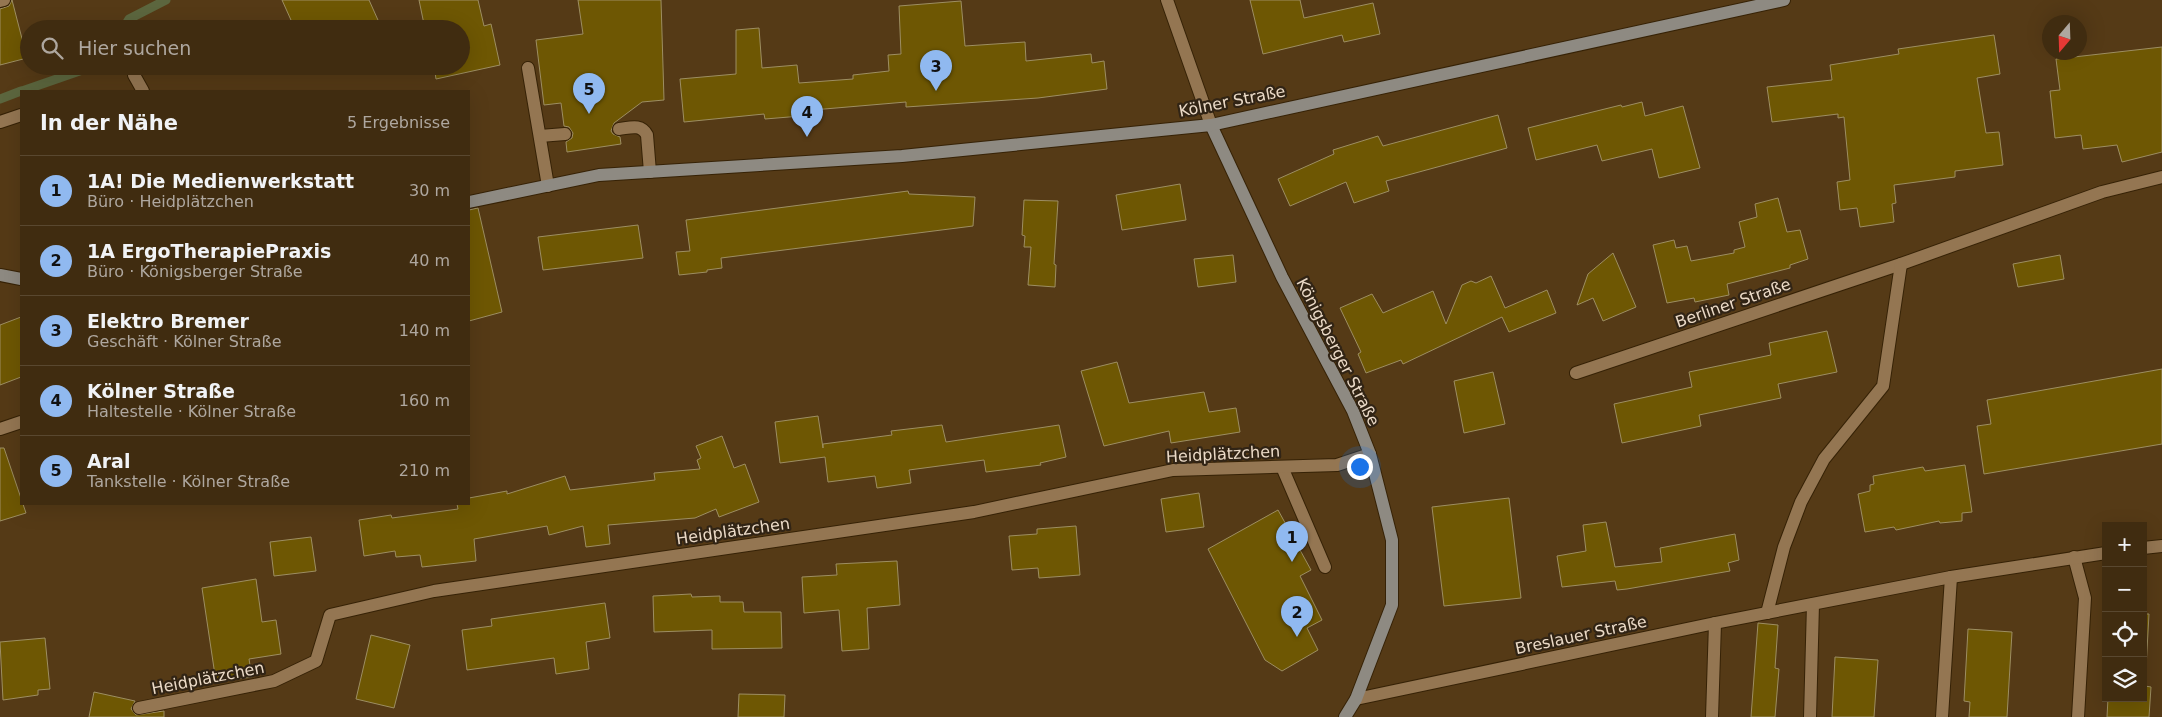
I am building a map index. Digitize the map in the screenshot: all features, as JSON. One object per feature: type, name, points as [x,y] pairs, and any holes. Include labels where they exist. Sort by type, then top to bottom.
[{"type":"main road","name":"Kölner Straße","points":[[470,202],[599,175],[902,156],[1211,125],[1784,0]]},
{"type":"main road","name":"Königsberger Straße","points":[[1211,125],[1282,277],[1353,411],[1370,454],[1392,540],[1392,605],[1356,699],[1345,717]]},
{"type":"main road","points":[[0,275],[20,279]]},
{"type":"street","points":[[0,1],[4,0]]},
{"type":"street","points":[[1167,0],[1211,125]]},
{"type":"street","points":[[528,68],[548,186]]},
{"type":"street","points":[[135,75],[142,90]]},
{"type":"street","points":[[0,122],[20,115]]},
{"type":"street","points":[[618,129],[639,127],[644,129],[647,134],[650,172]]},
{"type":"street","points":[[540,136],[565,134]]},
{"type":"street","name":"Berliner Straße","points":[[1576,373],[1901,264],[2102,192],[2162,177]]},
{"type":"street","points":[[1767,613],[1784,547],[1801,502],[1824,459],[1883,386],[1901,264]]},
{"type":"street","points":[[0,429],[20,422]]},
{"type":"street","name":"Heidplätzchen","points":[[139,708],[274,681],[316,661],[330,615],[434,591],[974,512],[1173,470],[1336,465],[1370,454]]},
{"type":"street","points":[[1282,467],[1325,567]]},
{"type":"street","points":[[2147,548],[2162,546]]},
{"type":"street","name":"Breslauer Straße","points":[[1356,699],[1715,623],[1951,576],[2102,554]]},
{"type":"street","points":[[2074,557],[2085,598],[2078,717]]},
{"type":"street","points":[[1942,717],[1951,576]]},
{"type":"street","points":[[1810,717],[1814,604]]},
{"type":"street","points":[[1712,717],[1715,623]]},
{"type":"building","points":[[12,0],[20,31],[20,60],[0,65],[0,9],[9,6]]},
{"type":"building","points":[[282,0],[369,0],[378,20],[291,20]]},
{"type":"building","points":[[419,0],[478,0],[484,26],[491,24],[500,65],[470,72],[470,20],[423,20]]},
{"type":"building","points":[[578,0],[661,0],[664,100],[642,102],[614,123],[611,131],[620,137],[621,144],[567,152],[566,142],[572,138],[573,133],[569,127],[564,126],[561,103],[544,105],[536,40],[583,34]]},
{"type":"building","points":[[1250,0],[1300,0],[1304,18],[1373,3],[1380,34],[1344,42],[1342,35],[1263,54]]},
{"type":"building","points":[[961,1],[965,46],[1025,42],[1026,61],[1091,54],[1092,63],[1104,61],[1107,89],[1038,98],[906,107],[906,102],[801,111],[801,116],[765,119],[764,114],[684,122],[680,79],[736,74],[736,30],[759,28],[762,68],[797,65],[799,83],[853,79],[853,75],[889,71],[888,55],[901,54],[899,6]]},
{"type":"building","points":[[1994,35],[2000,74],[1977,78],[1986,133],[1999,132],[2003,165],[1955,171],[1955,177],[1894,185],[1896,203],[1892,204],[1894,222],[1860,227],[1857,208],[1840,210],[1837,182],[1850,180],[1844,117],[1838,118],[1838,114],[1772,122],[1767,87],[1832,80],[1830,65],[1899,54],[1898,49]]},
{"type":"building","points":[[2162,47],[2162,152],[2122,162],[2117,145],[2083,149],[2081,135],[2055,138],[2050,91],[2060,90],[2056,60],[2087,60],[2087,55]]},
{"type":"building","points":[[435,75],[454,75],[436,79]]},
{"type":"building","points":[[1642,102],[1645,116],[1683,106],[1700,168],[1659,178],[1652,149],[1602,161],[1597,145],[1536,160],[1528,128],[1621,105],[1622,107]]},
{"type":"building","points":[[1498,115],[1507,148],[1386,181],[1389,191],[1354,203],[1346,182],[1290,206],[1278,179],[1334,154],[1333,150],[1378,136],[1383,146]]},
{"type":"building","points":[[1180,184],[1186,220],[1122,230],[1116,195]]},
{"type":"building","points":[[908,191],[909,194],[975,197],[973,226],[721,258],[722,268],[707,270],[707,272],[679,275],[676,252],[690,251],[686,220]]},
{"type":"building","points":[[1778,198],[1787,232],[1800,230],[1808,259],[1790,265],[1790,268],[1727,284],[1729,295],[1695,302],[1694,298],[1667,303],[1653,245],[1674,240],[1676,248],[1687,246],[1691,261],[1734,253],[1734,250],[1745,247],[1739,222],[1757,217],[1755,204]]},
{"type":"building","points":[[1024,200],[1058,201],[1054,264],[1056,265],[1055,287],[1028,285],[1031,247],[1024,247],[1025,236],[1022,235]]},
{"type":"building","points":[[478,208],[502,312],[470,321],[470,210]]},
{"type":"building","points":[[638,225],[643,258],[543,270],[538,237]]},
{"type":"building","points":[[1613,253],[1636,307],[1603,321],[1593,298],[1577,305],[1588,274]]},
{"type":"building","points":[[1233,255],[1236,282],[1198,287],[1194,259]]},
{"type":"building","points":[[2060,255],[2064,279],[2018,287],[2013,264]]},
{"type":"building","points":[[1491,276],[1505,308],[1547,290],[1556,313],[1509,332],[1502,317],[1403,364],[1401,360],[1366,373],[1358,354],[1361,352],[1340,308],[1372,294],[1383,313],[1433,291],[1446,324],[1462,285],[1471,281],[1476,283]]},
{"type":"building","points":[[20,317],[20,377],[0,385],[0,325]]},
{"type":"building","points":[[1827,331],[1837,372],[1778,384],[1781,398],[1699,415],[1701,426],[1622,443],[1614,404],[1692,387],[1689,372],[1771,355],[1769,343]]},
{"type":"building","points":[[1117,362],[1129,403],[1204,392],[1209,412],[1236,408],[1240,432],[1171,443],[1169,431],[1104,446],[1081,371]]},
{"type":"building","points":[[2162,369],[2162,444],[1984,474],[1977,426],[1991,424],[1987,400]]},
{"type":"building","points":[[1493,372],[1505,424],[1464,433],[1454,381]]},
{"type":"building","points":[[818,416],[823,448],[823,444],[892,435],[891,431],[942,425],[946,442],[1059,425],[1066,457],[1040,463],[1041,465],[986,472],[984,460],[909,470],[911,483],[877,488],[875,476],[828,482],[825,457],[780,463],[775,422]]},
{"type":"building","points":[[722,436],[734,468],[745,464],[759,502],[719,517],[716,509],[695,518],[608,525],[610,544],[586,547],[583,526],[549,535],[547,526],[474,539],[476,561],[422,567],[420,555],[396,557],[395,551],[364,556],[359,520],[391,515],[392,518],[458,509],[457,505],[470,505],[470,498],[507,491],[507,494],[565,476],[570,490],[655,480],[654,473],[700,469],[697,460],[701,458],[696,446]]},
{"type":"building","points":[[0,448],[4,448],[20,495],[20,505],[23,505],[26,513],[0,521]]},
{"type":"building","points":[[1965,465],[1972,512],[1962,513],[1962,521],[1940,523],[1939,521],[1896,530],[1894,527],[1865,532],[1858,494],[1870,491],[1870,485],[1874,484],[1873,476],[1923,467],[1925,471]]},
{"type":"building","points":[[1199,493],[1204,527],[1166,532],[1161,499]]},
{"type":"building","points":[[1509,498],[1521,598],[1444,606],[1432,507]]},
{"type":"building","points":[[1278,510],[1311,570],[1300,576],[1322,620],[1307,628],[1318,650],[1282,671],[1265,660],[1208,549]]},
{"type":"building","points":[[1606,522],[1615,567],[1662,562],[1660,548],[1735,534],[1739,560],[1728,563],[1730,571],[1627,589],[1617,590],[1615,581],[1562,587],[1557,556],[1586,551],[1583,525]]},
{"type":"building","points":[[1076,526],[1080,575],[1039,578],[1038,568],[1012,570],[1009,536],[1037,534],[1037,529]]},
{"type":"building","points":[[311,537],[316,571],[274,576],[270,542]]},
{"type":"building","points":[[897,561],[900,605],[867,608],[869,649],[842,651],[839,610],[804,613],[802,577],[837,575],[836,564]]},
{"type":"building","points":[[256,579],[262,622],[276,620],[281,654],[249,659],[252,677],[216,682],[202,588]]},
{"type":"building","points":[[691,594],[692,597],[720,596],[720,602],[743,602],[744,612],[781,612],[782,648],[712,649],[712,630],[654,632],[653,596]]},
{"type":"building","points":[[605,603],[610,638],[586,642],[589,669],[556,674],[554,658],[467,670],[462,630],[492,626],[491,619]]},
{"type":"building","points":[[2147,614],[2149,614],[2147,650]]},
{"type":"building","points":[[1758,623],[1778,625],[1775,668],[1779,669],[1775,717],[1751,717]]},
{"type":"building","points":[[1968,629],[2012,632],[2007,717],[1969,717],[1970,702],[1964,701]]},
{"type":"building","points":[[371,635],[410,645],[394,708],[356,699]]},
{"type":"building","points":[[45,638],[50,689],[38,690],[38,695],[3,700],[0,642]]},
{"type":"building","points":[[1835,657],[1878,660],[1874,717],[1832,717]]},
{"type":"building","points":[[2147,686],[2151,687],[2149,717],[2107,717],[2108,702],[2147,702]]},
{"type":"building","points":[[94,692],[135,701],[131,709],[136,715],[164,711],[164,717],[89,717]]},
{"type":"building","points":[[739,694],[785,695],[784,717],[738,717]]},
{"type":"waterway","points":[[128,20],[166,0]]},
{"type":"waterway","points":[[25,90],[68,75]]},
{"type":"waterway","points":[[0,99],[20,91]]},
{"type":"place","name":"Elektro Bremer","points":[[936,91]]},
{"type":"place","name":"Aral","points":[[589,114]]},
{"type":"place","name":"Kölner Straße","points":[[807,137]]},
{"type":"place","name":"1A! Die Medienwerkstatt","points":[[1292,562]]},
{"type":"place","name":"1A ErgoTherapiePraxis","points":[[1297,637]]}]
